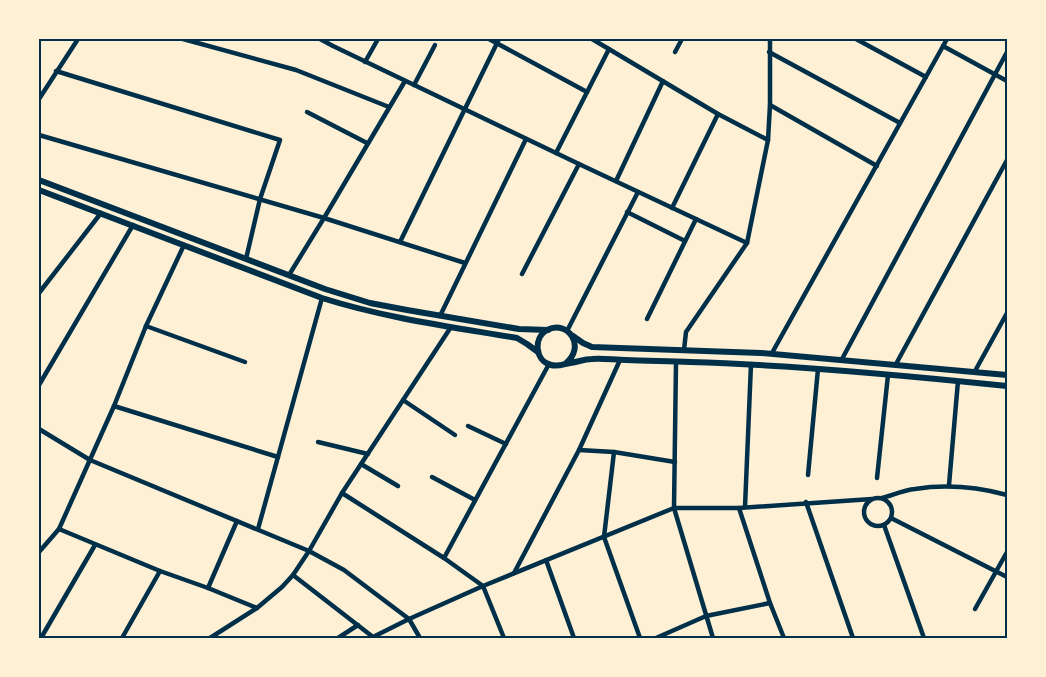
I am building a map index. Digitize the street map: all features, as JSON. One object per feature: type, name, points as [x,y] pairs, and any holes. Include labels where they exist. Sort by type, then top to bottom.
[{"type":"main road","points":[[39,180],[325,289],[370,302],[440,316],[519,330],[548,330]]},
{"type":"main road","points":[[39,190],[322,298],[406,319],[517,338],[538,352]]},
{"type":"main road","points":[[1007,374],[772,353],[592,347],[584,344],[561,328],[554,328],[542,334],[537,346],[541,358],[546,363],[558,366],[591,359],[751,364],[1007,386]]},
{"type":"main road","points":[[565,364],[574,354],[575,348],[575,341],[569,333]]},
{"type":"street","points":[[39,99],[78,39]]},
{"type":"street","points":[[183,39],[296,70],[389,107]]},
{"type":"street","points":[[320,39],[465,110],[747,243]]},
{"type":"street","points":[[333,46],[336,39]]},
{"type":"street","points":[[365,62],[378,39]]},
{"type":"street","points":[[488,39],[498,41],[587,92]]},
{"type":"street","points":[[592,39],[718,114],[768,140]]},
{"type":"street","points":[[675,52],[682,39]]},
{"type":"street","points":[[684,350],[686,332],[747,243],[768,140],[770,39]]},
{"type":"street","points":[[856,39],[926,77]]},
{"type":"street","points":[[772,353],[947,39]]},
{"type":"street","points":[[400,242],[498,41]]},
{"type":"street","points":[[414,85],[434,45]]},
{"type":"street","points":[[943,46],[1007,81]]},
{"type":"street","points":[[556,153],[609,50]]},
{"type":"street","points":[[769,52],[900,123]]},
{"type":"street","points":[[842,359],[1007,52]]},
{"type":"street","points":[[56,71],[280,140],[260,199],[246,259]]},
{"type":"street","points":[[288,275],[405,81]]},
{"type":"street","points":[[616,181],[663,81]]},
{"type":"street","points":[[770,105],[877,166]]},
{"type":"street","points":[[306,112],[367,144]]},
{"type":"street","points":[[672,208],[718,114]]},
{"type":"street","points":[[39,135],[324,218],[465,262]]},
{"type":"street","points":[[440,316],[526,139]]},
{"type":"street","points":[[896,364],[1007,160]]},
{"type":"street","points":[[522,274],[579,164]]},
{"type":"street","points":[[569,333],[638,192]]},
{"type":"street","points":[[627,212],[685,241]]},
{"type":"street","points":[[39,293],[101,213]]},
{"type":"street","points":[[647,318],[696,219]]},
{"type":"street","points":[[39,385],[132,226]]},
{"type":"street","points":[[39,552],[58,530],[114,406],[146,326],[184,245]]},
{"type":"street","points":[[258,529],[322,298]]},
{"type":"street","points":[[975,371],[1007,313]]},
{"type":"street","points":[[146,326],[245,362]]},
{"type":"street","points":[[210,638],[257,608],[294,575],[342,493],[451,327]]},
{"type":"street","points":[[513,574],[579,450],[620,360]]},
{"type":"street","points":[[676,362],[674,508],[714,638]]},
{"type":"street","points":[[444,558],[549,364]]},
{"type":"street","points":[[751,364],[742,507],[770,603],[784,638]]},
{"type":"street","points":[[808,475],[818,369]]},
{"type":"street","points":[[877,478],[888,375]]},
{"type":"street","points":[[949,486],[958,381]]},
{"type":"street","points":[[403,400],[455,435]]},
{"type":"street","points":[[114,406],[278,457]]},
{"type":"street","points":[[468,426],[506,444]]},
{"type":"street","points":[[39,429],[90,460],[309,550],[344,570],[409,619],[420,638]]},
{"type":"street","points":[[318,442],[368,454]]},
{"type":"street","points":[[579,450],[614,452],[675,462]]},
{"type":"street","points":[[614,452],[604,537],[640,638]]},
{"type":"street","points":[[361,464],[398,486]]},
{"type":"street","points":[[432,477],[475,500]]},
{"type":"street","points":[[294,575],[373,637],[483,586],[674,508],[742,507],[872,499],[914,489],[949,486],[991,490],[1007,495]]},
{"type":"street","points":[[342,493],[444,558],[483,586],[504,638]]},
{"type":"street","points":[[872,499],[865,506],[864,515],[866,520],[879,526],[884,525],[891,518],[892,508],[882,498]]},
{"type":"street","points":[[806,502],[853,638]]},
{"type":"street","points":[[891,518],[1007,577]]},
{"type":"street","points":[[208,588],[237,521]]},
{"type":"street","points":[[884,525],[924,638]]},
{"type":"street","points":[[58,530],[257,608]]},
{"type":"street","points":[[41,638],[95,545]]},
{"type":"street","points":[[975,609],[1007,552]]},
{"type":"street","points":[[546,560],[574,638]]},
{"type":"street","points":[[122,638],[160,571]]},
{"type":"street","points":[[656,638],[706,616],[770,603]]},
{"type":"street","points":[[338,638],[358,625]]}]
